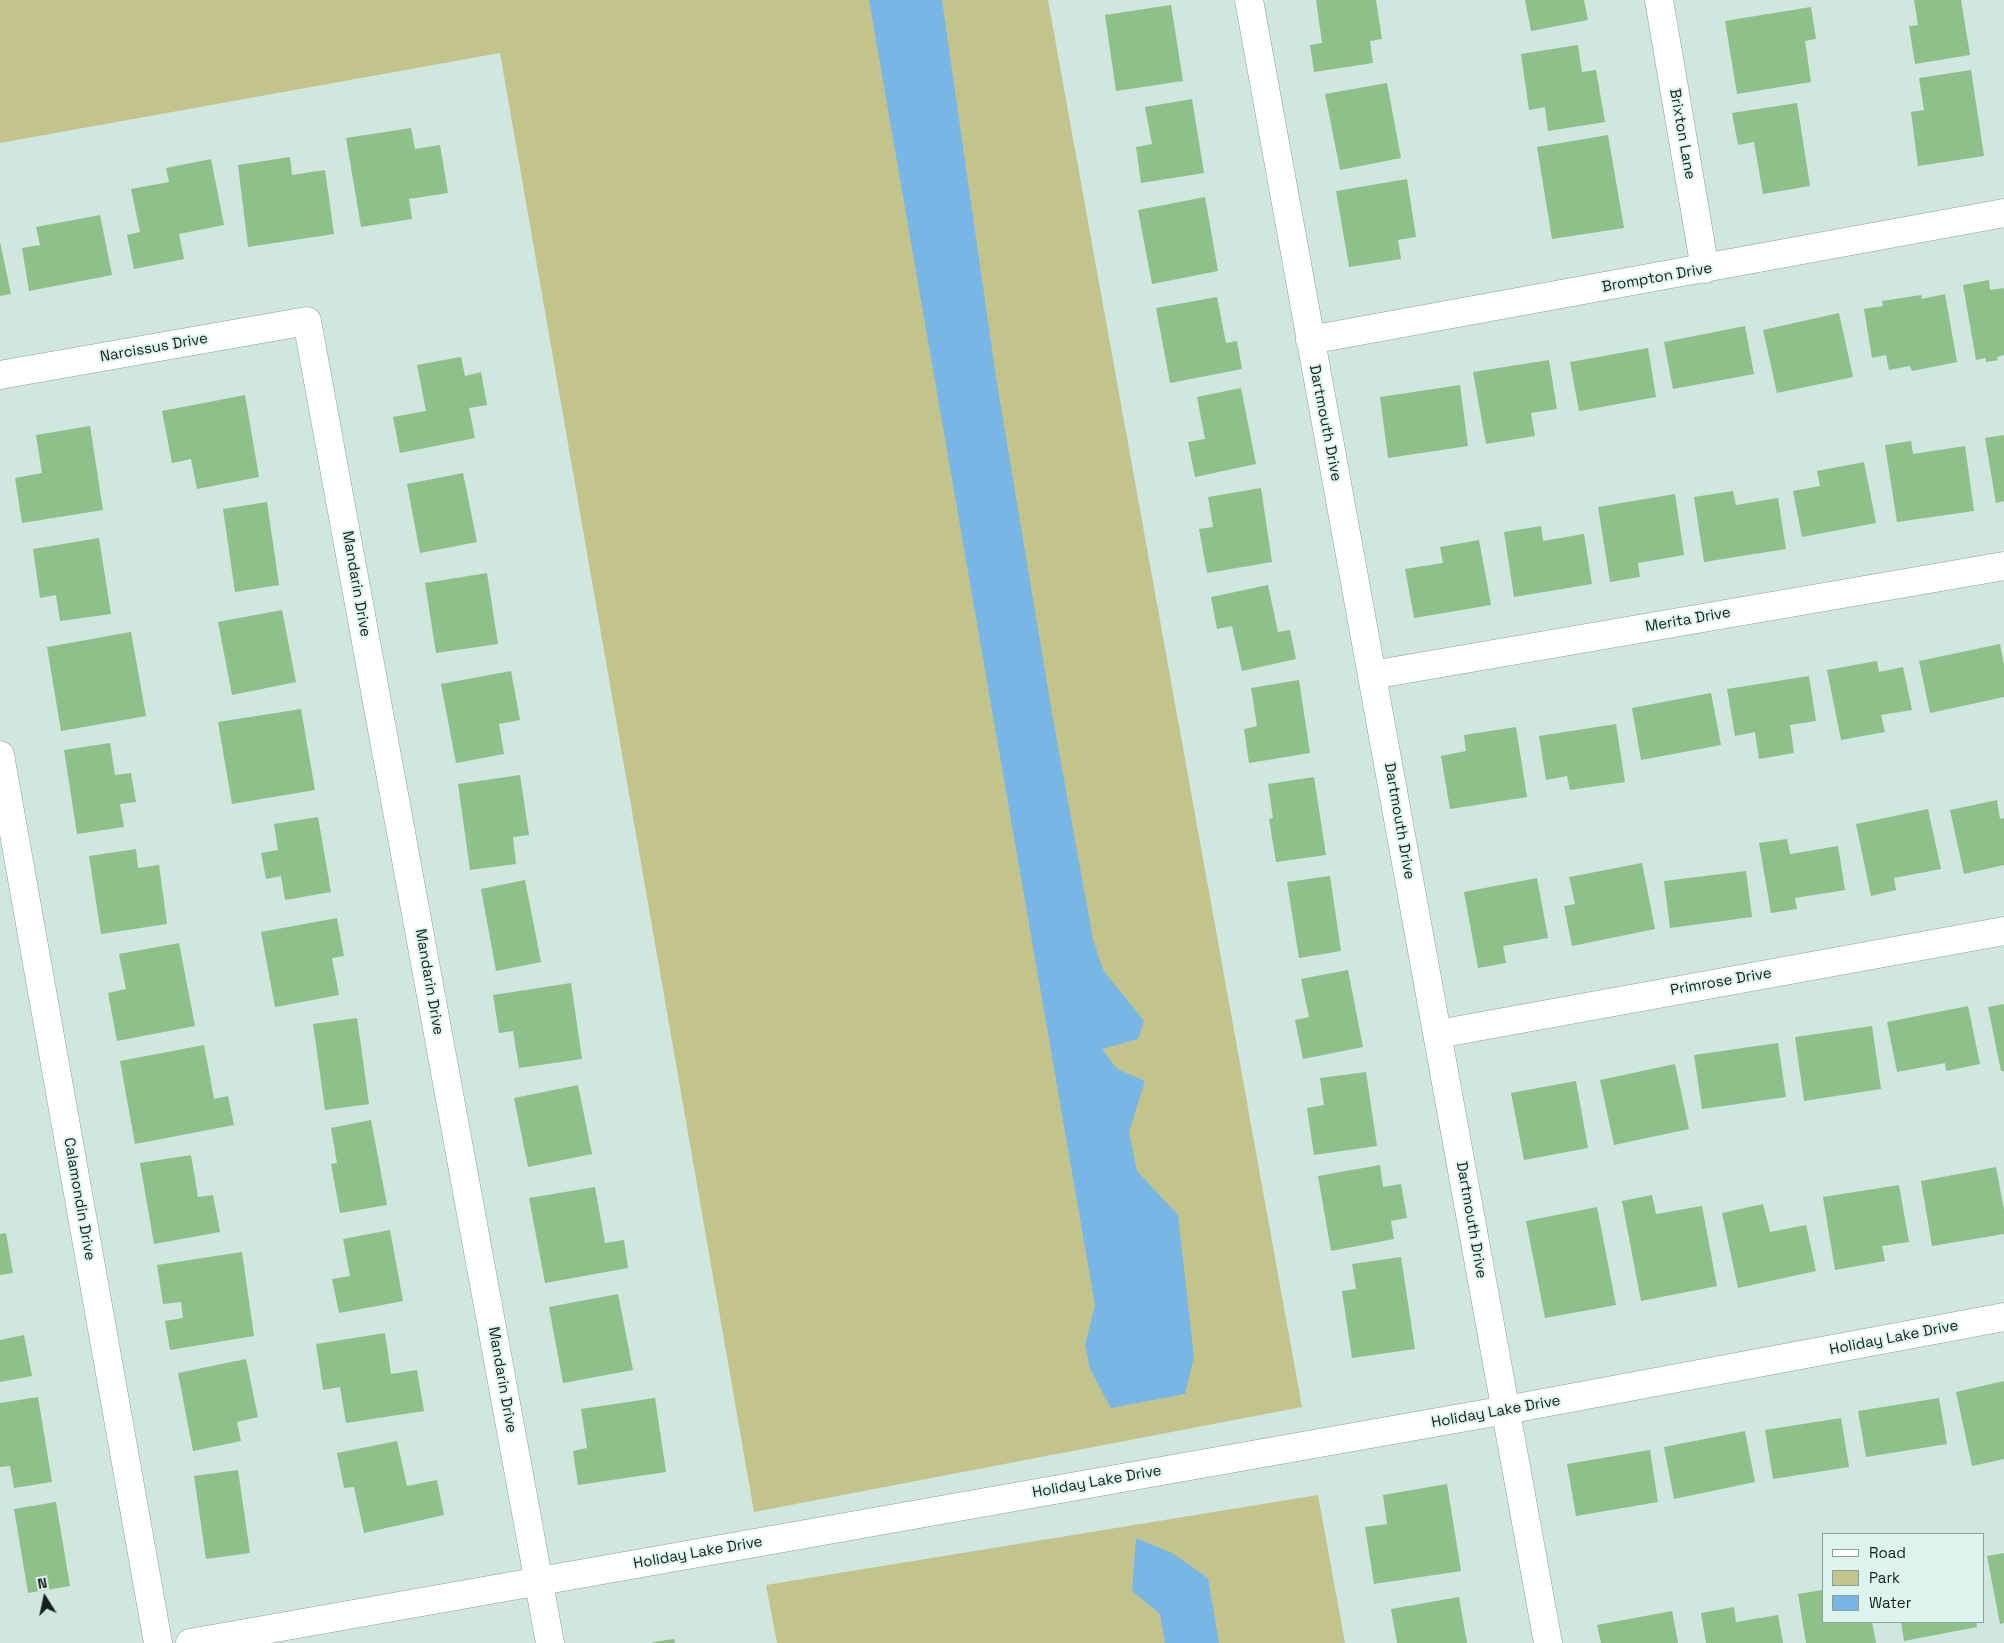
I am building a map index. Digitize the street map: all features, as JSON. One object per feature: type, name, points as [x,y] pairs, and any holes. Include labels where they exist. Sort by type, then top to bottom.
[{"type":"street","name":"Dartmouth Drive","points":[[1249,0],[1548,1643]]},
{"type":"street","name":"Brixton Lane","points":[[1659,0],[1705,269]]},
{"type":"street","name":"Brompton Drive","points":[[1310,340],[2004,213]]},
{"type":"street","name":"Narcissus Drive","points":[[0,375],[307,321]]},
{"type":"street","name":"Mandarin Drive","points":[[307,321],[550,1643]]},
{"type":"street","name":"Merita Drive","points":[[1372,675],[2004,566]]},
{"type":"street","name":"Calamondin Drive","points":[[0,755],[158,1643]]},
{"type":"street","name":"Primrose Drive","points":[[1438,1034],[2004,931]]},
{"type":"street","name":"Holiday Lake Drive","points":[[190,1643],[1506,1410],[2004,1317]]},
{"type":"green space","points":[[0,0],[1048,0],[1302,1407],[754,1512],[500,53],[0,143]]},
{"type":"green space","points":[[1318,1495],[1345,1643],[777,1643],[766,1585]]},
{"type":"water","points":[[869,0],[942,0],[996,377],[1052,713],[1093,939],[1103,970],[1144,1021],[1138,1039],[1102,1049],[1117,1069],[1145,1081],[1129,1132],[1137,1171],[1178,1215],[1194,1357],[1185,1394],[1111,1408],[1090,1369],[1085,1345],[1095,1305]]},
{"type":"water","points":[[1136,1538],[1172,1553],[1208,1578],[1219,1643],[1165,1643],[1160,1614],[1132,1591]]},
{"type":"building","points":[[1316,0],[1376,0],[1382,39],[1370,41],[1373,63],[1314,72],[1310,45],[1322,43]]},
{"type":"building","points":[[1525,0],[1584,0],[1588,20],[1531,31]]},
{"type":"building","points":[[1914,0],[1961,0],[1970,55],[1915,64],[1909,26],[1918,25]]},
{"type":"building","points":[[1171,5],[1183,81],[1116,91],[1105,15]]},
{"type":"building","points":[[1811,7],[1816,39],[1805,41],[1811,82],[1737,94],[1725,21]]},
{"type":"building","points":[[1578,45],[1582,72],[1596,70],[1605,122],[1548,131],[1545,107],[1529,110],[1521,54]]},
{"type":"building","points":[[1971,70],[1984,156],[1918,166],[1911,112],[1924,110],[1919,78]]},
{"type":"building","points":[[1387,83],[1401,158],[1340,170],[1325,94]]},
{"type":"building","points":[[1192,99],[1204,173],[1141,183],[1136,147],[1152,144],[1145,107]]},
{"type":"building","points":[[1797,103],[1810,186],[1763,194],[1754,142],[1738,145],[1732,113]]},
{"type":"building","points":[[411,128],[415,149],[440,145],[448,193],[409,199],[412,219],[361,227],[346,138]]},
{"type":"building","points":[[1608,135],[1624,228],[1552,239],[1537,147]]},
{"type":"building","points":[[290,157],[292,175],[325,170],[334,234],[248,247],[238,165]]},
{"type":"building","points":[[211,159],[224,225],[179,234],[184,259],[134,269],[127,235],[140,232],[131,189],[169,182],[166,168]]},
{"type":"building","points":[[1407,179],[1416,237],[1398,240],[1401,259],[1349,267],[1336,191]]},
{"type":"building","points":[[1205,197],[1218,271],[1152,284],[1138,210]]},
{"type":"building","points":[[100,215],[112,275],[29,291],[22,248],[40,245],[36,227]]},
{"type":"building","points":[[0,242],[11,294],[0,296]]},
{"type":"building","points":[[1989,280],[1990,290],[2004,288],[2004,355],[1997,357],[1998,360],[1986,362],[1986,358],[1976,360],[1963,285]]},
{"type":"building","points":[[1945,294],[1957,362],[1912,371],[1910,366],[1889,370],[1886,355],[1872,358],[1864,309],[1883,306],[1882,301],[1921,295],[1922,299]]},
{"type":"building","points":[[1217,297],[1226,343],[1237,341],[1242,369],[1170,383],[1156,308]]},
{"type":"building","points":[[1839,313],[1853,377],[1777,393],[1763,330]]},
{"type":"building","points":[[1745,326],[1754,374],[1673,389],[1664,342]]},
{"type":"building","points":[[1648,348],[1656,397],[1579,411],[1570,362]]},
{"type":"building","points":[[461,357],[465,376],[481,372],[487,405],[469,408],[475,438],[400,453],[393,417],[426,411],[417,365]]},
{"type":"building","points":[[1549,360],[1557,409],[1531,413],[1535,436],[1486,444],[1473,372]]},
{"type":"building","points":[[1460,385],[1468,446],[1388,458],[1380,397]]},
{"type":"building","points":[[1241,388],[1256,464],[1195,477],[1188,442],[1205,439],[1197,397]]},
{"type":"building","points":[[245,395],[259,477],[197,489],[191,459],[172,463],[162,411]]},
{"type":"building","points":[[90,426],[103,510],[22,523],[15,478],[42,473],[36,435]]},
{"type":"building","points":[[2004,435],[2004,501],[1996,503],[1985,438]]},
{"type":"building","points":[[1911,441],[1913,454],[1965,446],[1974,511],[1897,522],[1885,445]]},
{"type":"building","points":[[1864,462],[1876,523],[1802,537],[1793,491],[1820,486],[1817,471]]},
{"type":"building","points":[[463,473],[477,542],[420,553],[407,484]]},
{"type":"building","points":[[1261,488],[1272,562],[1207,573],[1199,529],[1213,527],[1208,497]]},
{"type":"building","points":[[1733,491],[1736,505],[1778,498],[1786,549],[1704,562],[1694,497]]},
{"type":"building","points":[[1675,494],[1684,555],[1638,563],[1640,577],[1610,582],[1598,507]]},
{"type":"building","points":[[267,502],[279,585],[235,592],[223,509]]},
{"type":"building","points":[[1541,526],[1543,541],[1584,534],[1592,584],[1514,597],[1504,532]]},
{"type":"building","points":[[99,538],[111,614],[60,621],[56,595],[40,598],[33,549]]},
{"type":"building","points":[[1479,540],[1491,605],[1414,618],[1405,569],[1443,563],[1440,547]]},
{"type":"building","points":[[487,573],[498,644],[436,653],[425,583]]},
{"type":"building","points":[[1268,585],[1278,632],[1290,630],[1296,659],[1242,671],[1232,626],[1217,629],[1211,597]]},
{"type":"building","points":[[282,610],[296,682],[232,695],[218,622]]},
{"type":"building","points":[[131,632],[146,716],[61,731],[47,647]]},
{"type":"building","points":[[2000,644],[2004,665],[2004,697],[1930,713],[1919,661]]},
{"type":"building","points":[[1877,661],[1879,672],[1903,667],[1912,710],[1881,715],[1885,732],[1841,740],[1827,670]]},
{"type":"building","points":[[511,671],[520,720],[499,724],[504,754],[456,763],[441,684]]},
{"type":"building","points":[[1809,676],[1816,721],[1790,725],[1794,753],[1759,759],[1755,732],[1735,736],[1727,689]]},
{"type":"building","points":[[1299,680],[1310,753],[1249,763],[1244,729],[1257,726],[1251,688]]},
{"type":"building","points":[[1711,693],[1721,745],[1641,760],[1632,708]]},
{"type":"building","points":[[301,709],[315,790],[232,804],[218,722]]},
{"type":"building","points":[[1616,724],[1625,782],[1570,790],[1567,776],[1546,780],[1539,736]]},
{"type":"building","points":[[1516,727],[1527,797],[1450,809],[1441,756],[1466,751],[1464,735]]},
{"type":"building","points":[[110,743],[115,775],[131,773],[136,802],[120,804],[124,827],[77,834],[64,750]]},
{"type":"building","points":[[520,775],[529,835],[513,837],[516,864],[470,870],[458,784]]},
{"type":"building","points":[[1314,777],[1326,855],[1276,862],[1269,819],[1273,818],[1268,784]]},
{"type":"building","points":[[1997,800],[2000,819],[2004,818],[2004,865],[1964,874],[1950,810]]},
{"type":"building","points":[[1928,809],[1941,869],[1894,878],[1896,890],[1871,896],[1856,824]]},
{"type":"building","points":[[318,817],[331,892],[285,900],[281,876],[266,879],[261,853],[278,850],[274,824]]},
{"type":"building","points":[[1787,839],[1790,854],[1838,846],[1845,890],[1795,898],[1797,909],[1771,913],[1759,843]]},
{"type":"building","points":[[136,849],[138,868],[159,865],[167,924],[101,934],[89,856]]},
{"type":"building","points":[[1642,863],[1655,929],[1572,946],[1564,906],[1575,904],[1569,877]]},
{"type":"building","points":[[1746,871],[1752,917],[1670,928],[1664,881]]},
{"type":"building","points":[[1330,876],[1341,951],[1299,958],[1287,882]]},
{"type":"building","points":[[1537,878],[1548,938],[1503,946],[1506,963],[1478,968],[1464,892]]},
{"type":"building","points":[[525,880],[541,962],[496,971],[481,889]]},
{"type":"building","points":[[337,918],[344,956],[332,958],[339,995],[275,1007],[261,932]]},
{"type":"building","points":[[179,943],[195,1026],[117,1041],[108,993],[126,989],[119,954]]},
{"type":"building","points":[[1348,970],[1363,1047],[1303,1059],[1295,1020],[1309,1017],[1301,979]]},
{"type":"building","points":[[571,983],[582,1059],[519,1068],[513,1031],[499,1033],[493,995]]},
{"type":"building","points":[[2004,1004],[2004,1071],[2001,1071],[1988,1007]]},
{"type":"building","points":[[1968,1006],[1980,1064],[1946,1071],[1945,1063],[1897,1072],[1887,1022]]},
{"type":"building","points":[[357,1018],[369,1104],[325,1110],[313,1024]]},
{"type":"building","points":[[1872,1026],[1881,1089],[1804,1101],[1795,1037]]},
{"type":"building","points":[[1778,1043],[1786,1097],[1702,1109],[1694,1055]]},
{"type":"building","points":[[204,1045],[214,1099],[228,1096],[234,1125],[135,1144],[120,1061]]},
{"type":"building","points":[[1675,1064],[1689,1129],[1614,1145],[1600,1080]]},
{"type":"building","points":[[1366,1072],[1377,1146],[1314,1155],[1307,1108],[1324,1105],[1320,1078]]},
{"type":"building","points":[[1576,1081],[1588,1148],[1524,1160],[1511,1093]]},
{"type":"building","points":[[578,1085],[592,1154],[528,1167],[514,1098]]},
{"type":"building","points":[[371,1120],[387,1205],[340,1213],[331,1164],[337,1163],[331,1128]]},
{"type":"building","points":[[191,1155],[198,1197],[213,1195],[220,1232],[154,1244],[140,1163]]},
{"type":"building","points":[[1380,1165],[1383,1187],[1401,1184],[1407,1218],[1391,1221],[1394,1239],[1331,1251],[1318,1176]]},
{"type":"building","points":[[1996,1167],[2004,1210],[2004,1234],[1932,1246],[1921,1181]]},
{"type":"building","points":[[1899,1185],[1909,1242],[1882,1246],[1885,1261],[1835,1270],[1823,1197]]},
{"type":"building","points":[[595,1187],[605,1243],[624,1240],[628,1268],[545,1283],[529,1198]]},
{"type":"building","points":[[1652,1195],[1656,1214],[1702,1206],[1717,1286],[1641,1301],[1622,1201]]},
{"type":"building","points":[[1763,1204],[1770,1232],[1806,1225],[1816,1271],[1738,1288],[1722,1213]]},
{"type":"building","points":[[1597,1207],[1616,1305],[1545,1318],[1526,1221]]},
{"type":"building","points":[[390,1230],[403,1301],[339,1313],[332,1279],[350,1276],[343,1239]]},
{"type":"building","points":[[6,1233],[13,1273],[0,1275],[0,1234]]},
{"type":"building","points":[[242,1252],[254,1336],[170,1350],[165,1321],[183,1318],[181,1302],[163,1304],[157,1265]]},
{"type":"building","points":[[1401,1257],[1415,1349],[1352,1358],[1342,1291],[1356,1289],[1352,1264]]},
{"type":"building","points":[[618,1294],[633,1370],[563,1383],[549,1307]]},
{"type":"building","points":[[385,1333],[391,1374],[417,1370],[424,1411],[346,1423],[340,1387],[323,1390],[316,1344]]},
{"type":"building","points":[[24,1335],[32,1376],[0,1382],[0,1340]]},
{"type":"building","points":[[246,1359],[258,1417],[237,1422],[241,1441],[193,1451],[178,1373]]},
{"type":"building","points":[[2004,1381],[2004,1459],[1972,1466],[1956,1392]]},
{"type":"building","points":[[38,1397],[52,1482],[14,1488],[10,1466],[0,1467],[0,1403]]},
{"type":"building","points":[[655,1398],[666,1472],[578,1485],[573,1451],[587,1448],[581,1409]]},
{"type":"building","points":[[1939,1398],[1947,1444],[1866,1457],[1858,1411]]},
{"type":"building","points":[[1841,1418],[1849,1467],[1773,1479],[1765,1430]]},
{"type":"building","points":[[1745,1431],[1755,1482],[1674,1499],[1664,1447]]},
{"type":"building","points":[[397,1441],[407,1486],[437,1480],[444,1515],[364,1533],[354,1487],[344,1488],[337,1453]]},
{"type":"building","points":[[1650,1450],[1658,1502],[1576,1516],[1567,1464]]},
{"type":"building","points":[[238,1470],[250,1553],[206,1559],[194,1476]]},
{"type":"building","points":[[1447,1484],[1461,1571],[1374,1584],[1365,1527],[1387,1524],[1383,1495]]},
{"type":"building","points":[[56,1502],[70,1586],[28,1593],[14,1509]]},
{"type":"building","points":[[2004,1553],[2004,1623],[2000,1624],[1987,1556]]},
{"type":"building","points":[[1822,1590],[1822,1623],[1872,1623],[1876,1643],[1806,1643],[1798,1594]]},
{"type":"building","points":[[1459,1597],[1467,1643],[1397,1643],[1391,1609]]},
{"type":"building","points":[[1734,1607],[1736,1622],[1778,1615],[1783,1643],[1706,1643],[1701,1613]]},
{"type":"building","points":[[1672,1611],[1678,1643],[1601,1643],[1597,1625]]},
{"type":"building","points":[[1901,1623],[1976,1623],[1977,1627],[1904,1641]]},
{"type":"building","points":[[674,1639],[675,1643],[653,1643],[653,1642]]}]
